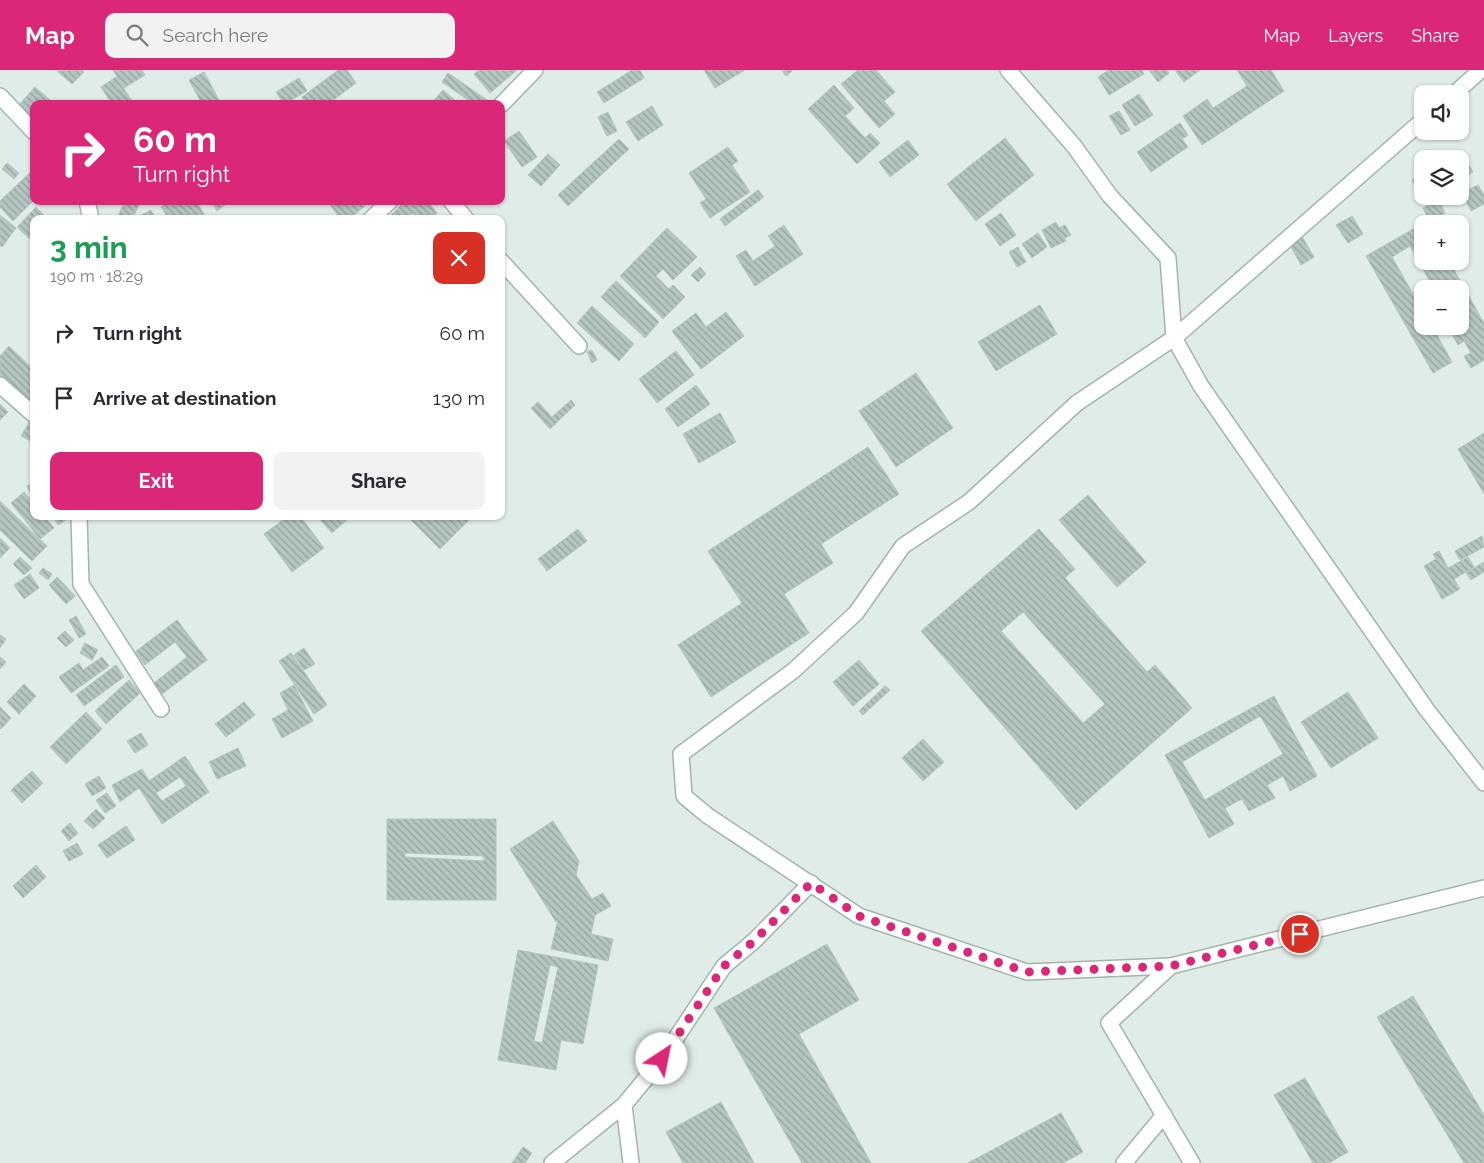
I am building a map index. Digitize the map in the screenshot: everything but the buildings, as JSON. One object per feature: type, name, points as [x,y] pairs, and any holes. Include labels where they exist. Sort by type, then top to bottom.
[{"type":"street","points":[[505,101],[535,70]]},
{"type":"street","points":[[1008,70],[1074,146],[1110,196],[1168,258],[1174,338],[1201,386],[1427,710],[1484,784]]},
{"type":"street","points":[[1464,85],[1481,70]]},
{"type":"street","points":[[0,96],[30,128]]},
{"type":"street","points":[[1414,128],[1174,338],[1077,403],[969,502],[904,546],[849,619],[793,671],[681,754],[684,796],[708,816],[859,916],[1027,972],[1171,966],[1484,888]]},
{"type":"street","points":[[375,215],[386,205]]},
{"type":"street","points":[[454,205],[463,215]]},
{"type":"street","points":[[505,265],[579,346]]},
{"type":"street","points":[[0,385],[30,411]]},
{"type":"street","points":[[79,520],[81,584],[161,709]]},
{"type":"street","points":[[552,1163],[624,1105],[662,1059],[724,966],[754,941],[811,883]]},
{"type":"street","points":[[1171,966],[1109,1023],[1192,1163]]},
{"type":"street","points":[[624,1105],[631,1163]]},
{"type":"street","points":[[1124,1163],[1164,1115]]},
{"type":"route","points":[[662,1059],[724,966],[754,941],[811,883],[859,916],[1027,972],[1171,966],[1300,934]]}]
